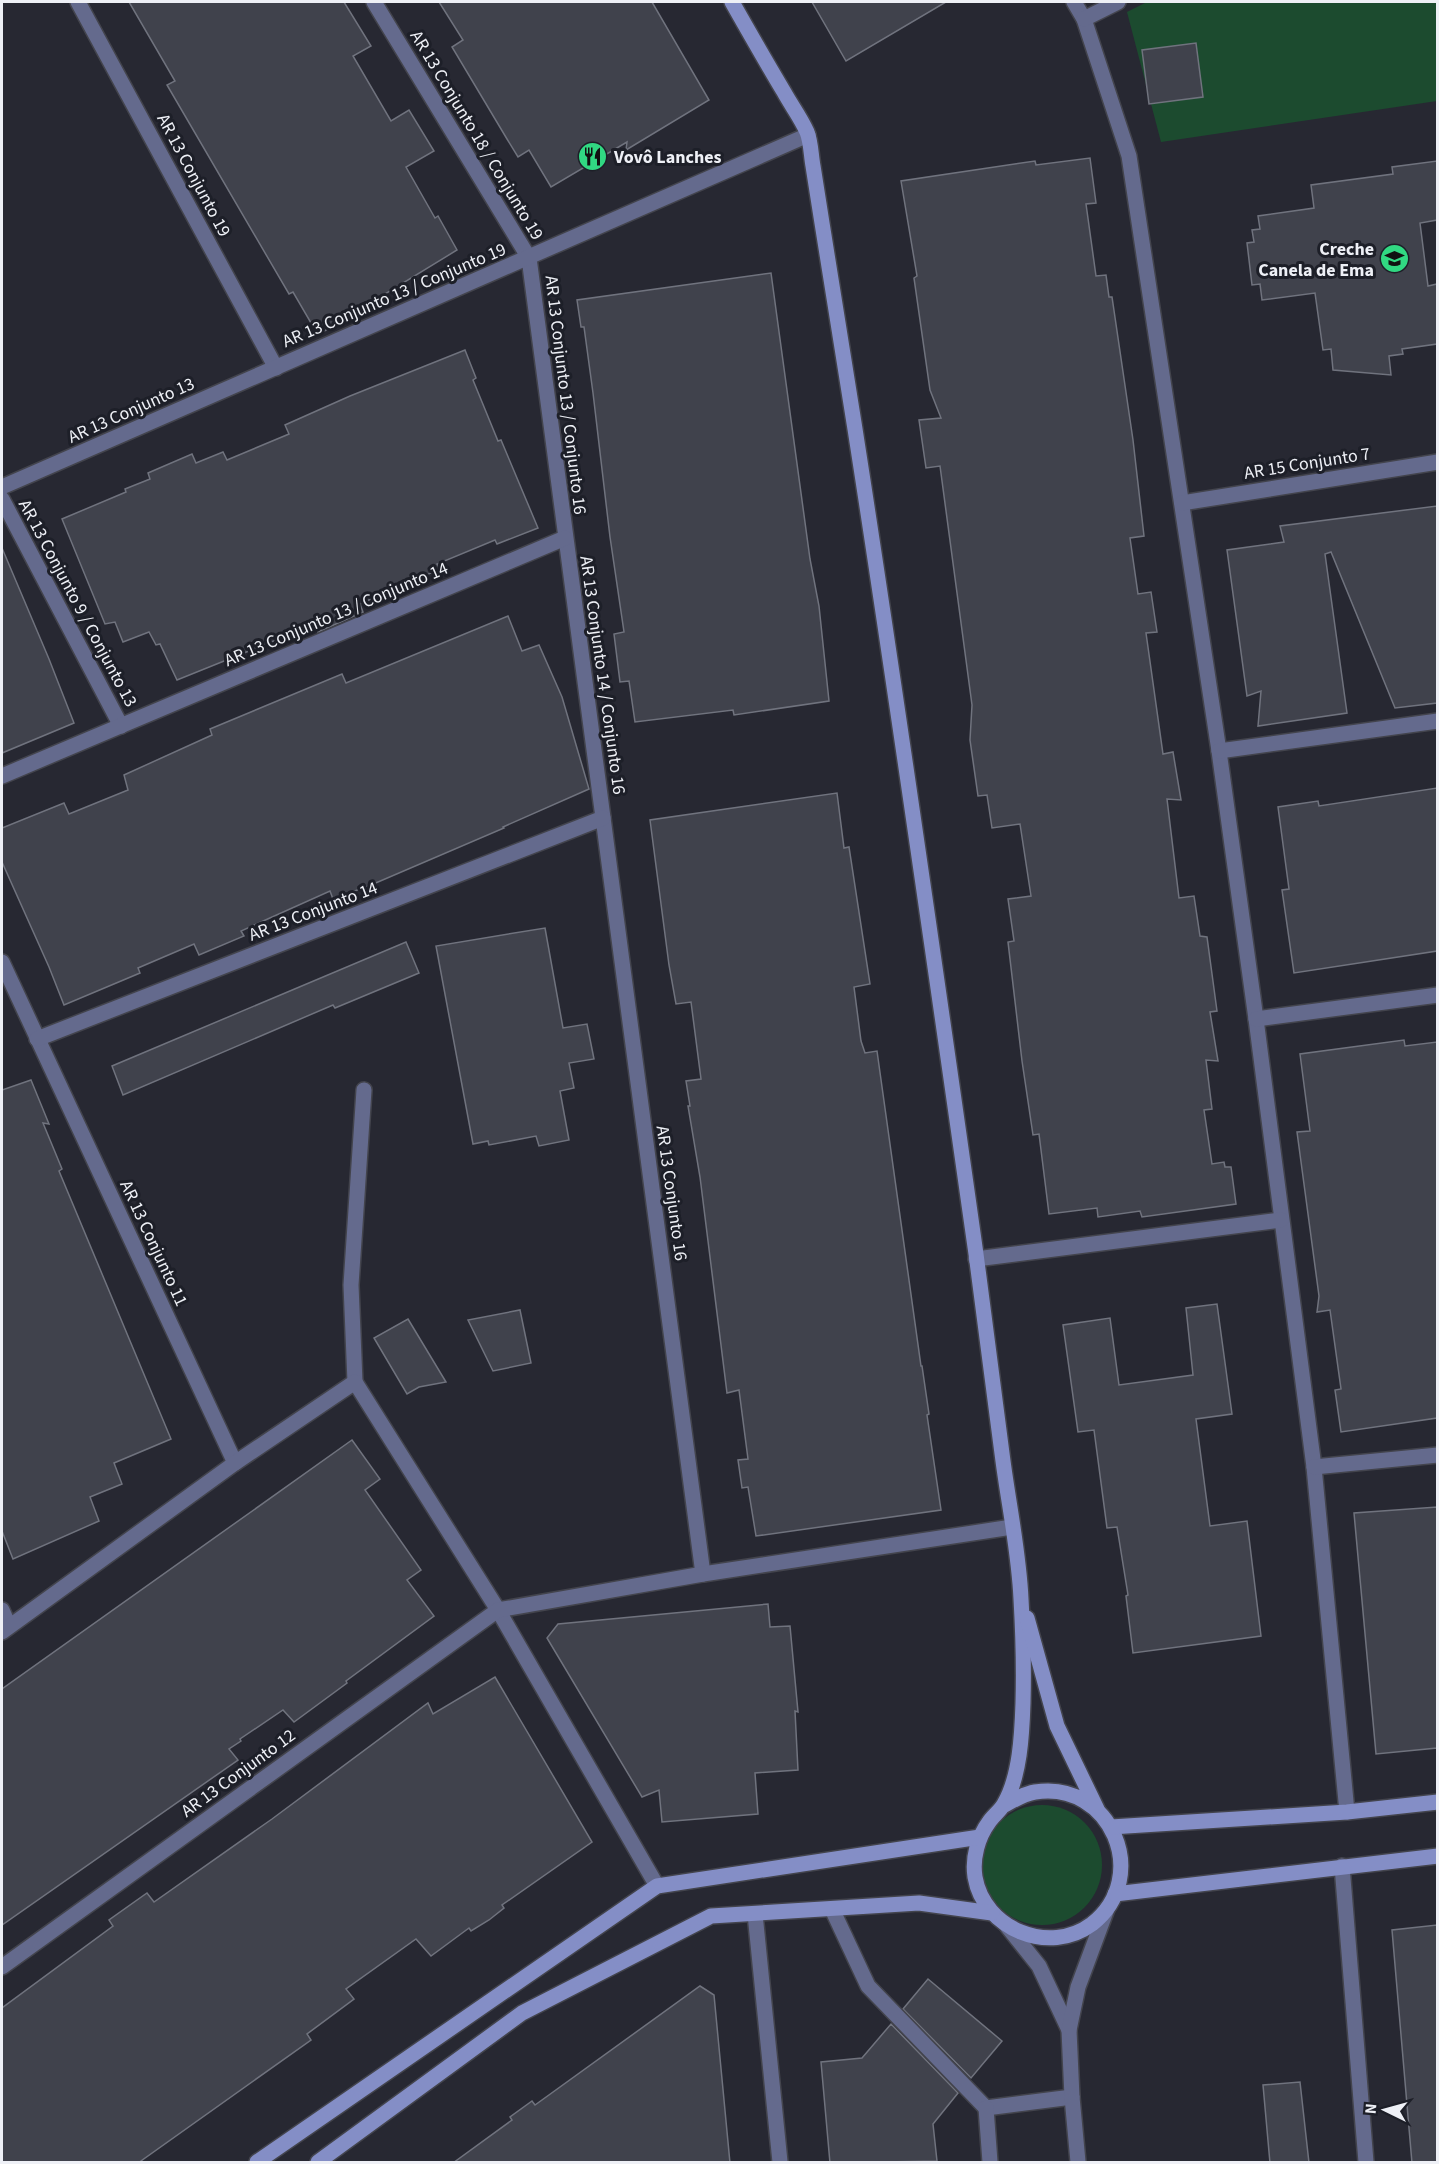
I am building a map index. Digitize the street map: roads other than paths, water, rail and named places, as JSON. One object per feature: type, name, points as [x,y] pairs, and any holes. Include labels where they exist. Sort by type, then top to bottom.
[{"type":"street","name":"AR 13 Conjunto 19","points":[[78,2],[276,368]]},
{"type":"street","name":"AR 13 Conjunto 18 / Conjunto 19","points":[[374,2],[529,258]]},
{"type":"street","points":[[732,2],[808,135],[898,706],[1021,1595],[1023,1699],[1021,1737],[1016,1770],[1003,1806]]},
{"type":"street","points":[[1074,2],[1084,19],[1129,156],[1182,503],[1256,1019],[1314,1467],[1347,1812]]},
{"type":"street","points":[[1084,19],[1118,2]]},
{"type":"street","name":"AR 13 Conjunto 13 / Conjunto 19","points":[[276,368],[808,135]]},
{"type":"street","name":"AR 13 Conjunto 13 / Conjunto 16","points":[[529,258],[566,538]]},
{"type":"street","name":"AR 13 Conjunto 13","points":[[2,487],[276,368]]},
{"type":"street","name":"AR 15 Conjunto 7","points":[[1182,503],[1437,462]]},
{"type":"street","name":"AR 13 Conjunto 9 / Conjunto 13","points":[[2,499],[121,726]]},
{"type":"street","name":"AR 13 Conjunto 13 / Conjunto 14","points":[[2,776],[566,538]]},
{"type":"street","name":"AR 13 Conjunto 14 / Conjunto 16","points":[[566,538],[603,818]]},
{"type":"street","points":[[1219,751],[1437,721]]},
{"type":"street","name":"AR 13 Conjunto 14","points":[[38,1039],[603,818]]},
{"type":"street","name":"AR 13 Conjunto 16","points":[[603,818],[703,1574]]},
{"type":"street","name":"AR 13 Conjunto 11","points":[[2,962],[235,1463]]},
{"type":"street","points":[[1256,1019],[1437,995]]},
{"type":"street","points":[[364,1090],[351,1285],[355,1382],[498,1610],[657,1886]]},
{"type":"street","points":[[976,1259],[1281,1220]]},
{"type":"street","points":[[2,1610],[5,1629],[235,1463],[355,1382]]},
{"type":"street","points":[[1314,1467],[1437,1455]]},
{"type":"street","points":[[498,1610],[703,1574],[1012,1527]]},
{"type":"street","points":[[1021,1595],[1057,1726],[1098,1810],[1111,1827],[1118,1843],[1121,1860],[1120,1877],[1115,1894],[1107,1909],[1078,1987],[1070,2030],[1072,2097],[1078,2163]]},
{"type":"street","name":"AR 13 Conjunto 12","points":[[2,1967],[498,1610]]},
{"type":"street","points":[[1070,2030],[1039,1966],[1007,1926],[992,1913],[981,1896],[975,1877],[975,1857],[980,1837],[990,1820],[1003,1806],[1021,1796],[1040,1791],[1061,1792],[1081,1798],[1098,1810]]},
{"type":"street","points":[[1111,1827],[1347,1812],[1437,1802]]},
{"type":"street","points":[[257,2163],[657,1886],[980,1837]]},
{"type":"street","points":[[1115,1894],[1437,1856]]},
{"type":"street","points":[[1342,1866],[1366,2163]]},
{"type":"street","points":[[318,2163],[522,2013],[711,1916],[919,1903],[992,1913]]},
{"type":"street","points":[[832,1909],[868,1986],[986,2108],[990,2163]]},
{"type":"street","points":[[1007,1926],[1025,1935],[1045,1938],[1064,1936],[1080,1931],[1107,1909]]},
{"type":"street","points":[[756,1914],[780,2163]]},
{"type":"street","points":[[986,2108],[1072,2097]]},
{"type":"place","name":"Vovô Lanches","points":[[593,157]]},
{"type":"place","name":"Creche Canela de Ema","points":[[1395,259]]}]
